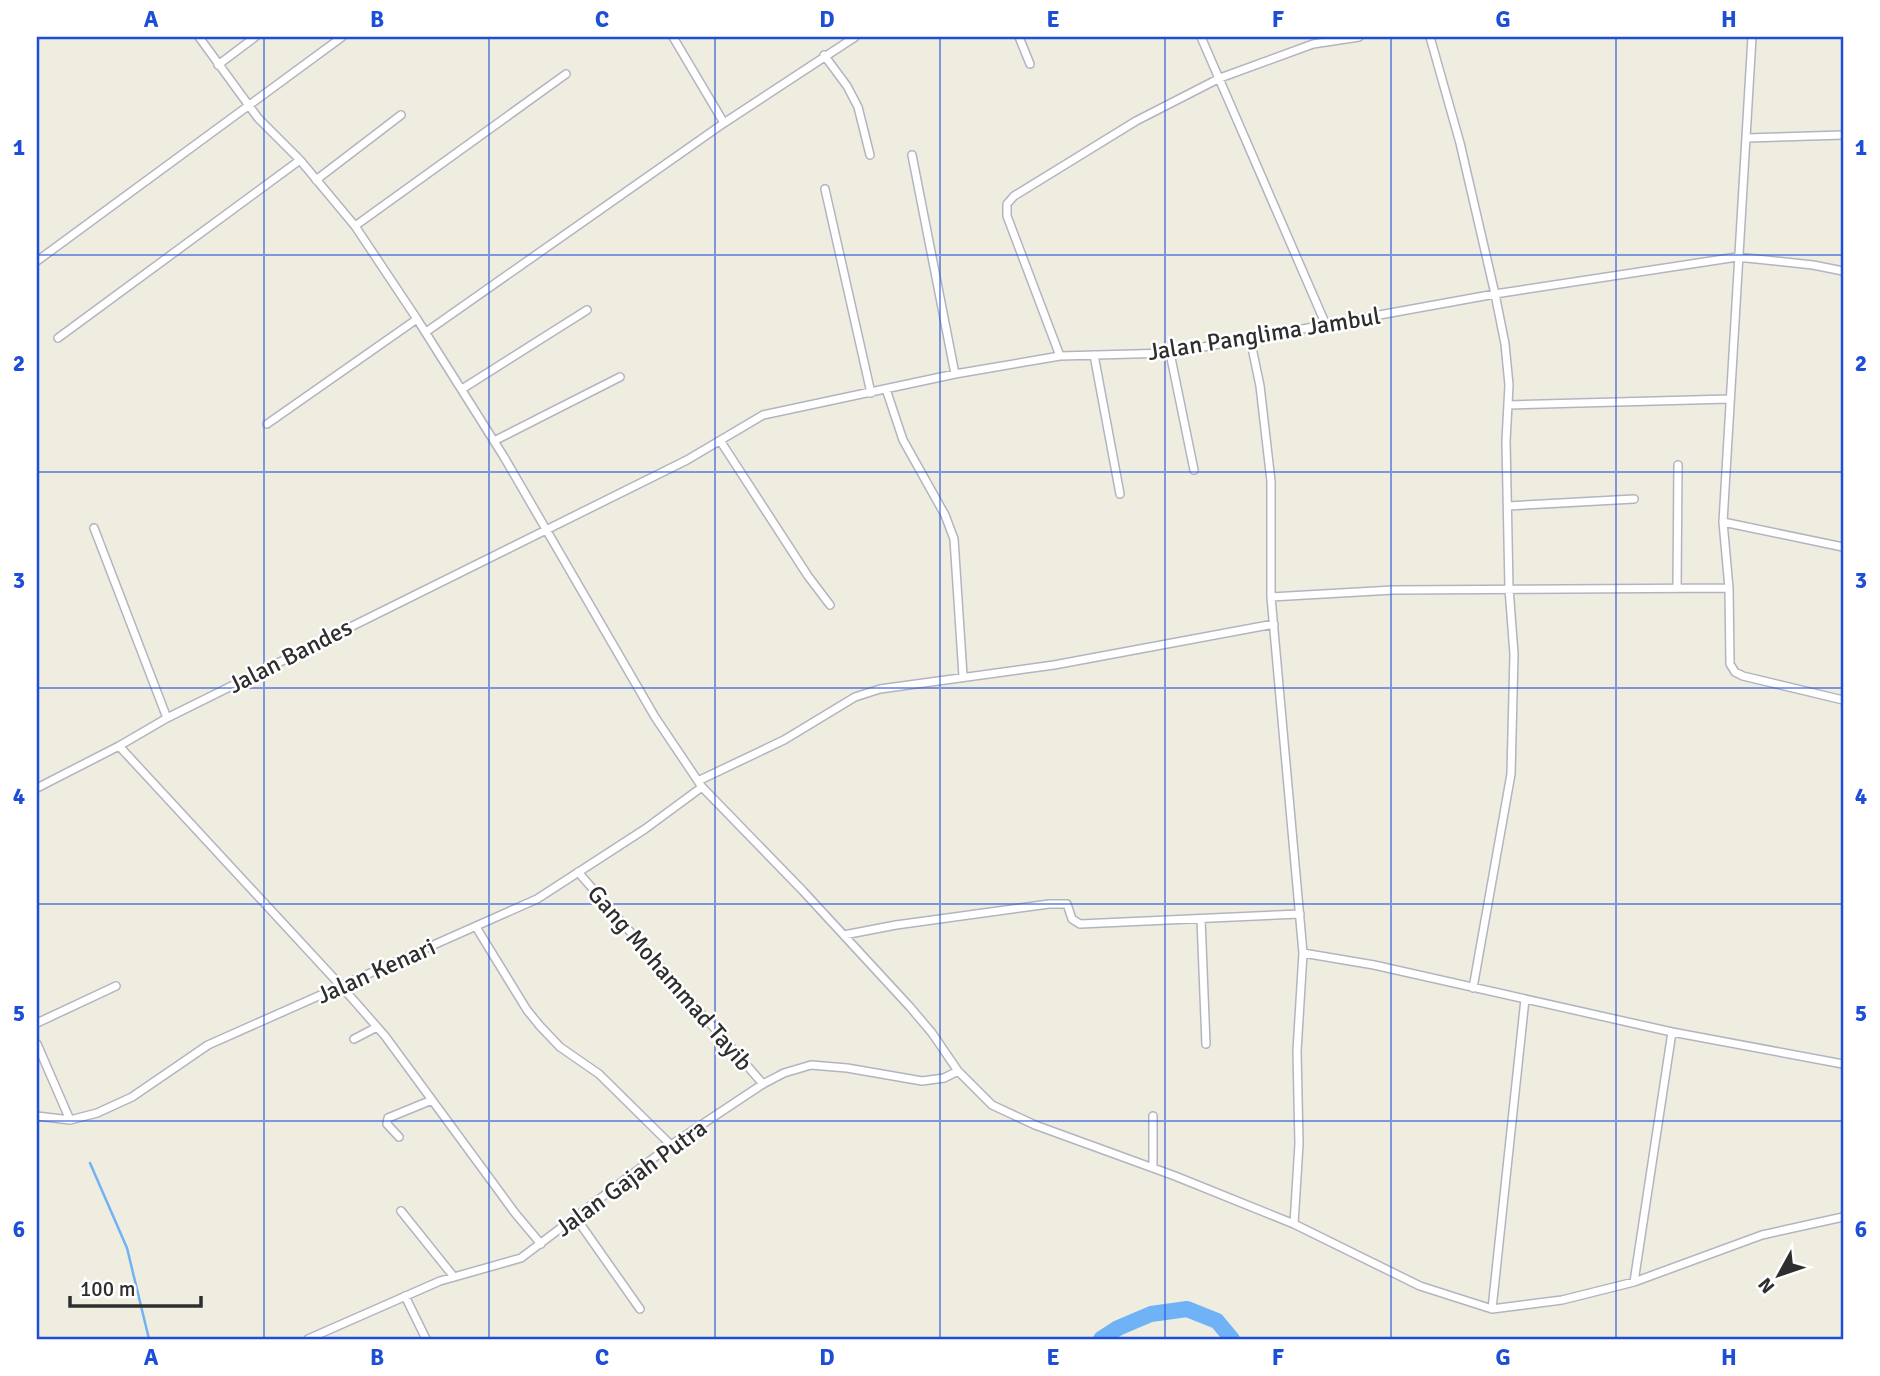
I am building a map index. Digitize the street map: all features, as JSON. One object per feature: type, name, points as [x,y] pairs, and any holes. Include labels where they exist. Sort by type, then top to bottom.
[{"type":"street","points":[[199,37],[258,118],[300,160],[355,226],[462,389],[655,717],[701,783],[844,935],[932,1033],[958,1071],[992,1105],[1035,1125],[1294,1224],[1420,1286],[1492,1309],[1562,1300],[1634,1282],[1762,1235],[1843,1217]]},
{"type":"street","points":[[218,65],[255,37]]},
{"type":"street","points":[[37,261],[342,37]]},
{"type":"street","points":[[673,37],[724,123]]},
{"type":"street","points":[[426,332],[724,123],[855,37]]},
{"type":"street","points":[[1019,37],[1030,64]]},
{"type":"street","points":[[1201,37],[1326,325]]},
{"type":"street","points":[[1060,356],[1007,216],[1007,204],[1014,196],[1136,121],[1220,78],[1313,40],[1359,37]]},
{"type":"street","points":[[1430,37],[1460,142],[1496,294],[1505,344],[1508,405],[1506,441],[1509,589],[1514,654],[1511,774],[1473,988]]},
{"type":"street","points":[[1752,37],[1723,522],[1729,588],[1730,664],[1735,672],[1742,676],[1843,699]]},
{"type":"street","points":[[824,55],[847,86],[858,107],[870,155]]},
{"type":"street","points":[[355,226],[566,74]]},
{"type":"street","points":[[316,180],[401,116]]},
{"type":"street","points":[[1747,138],[1843,135]]},
{"type":"street","points":[[912,155],[955,374]]},
{"type":"street","points":[[58,338],[300,160]]},
{"type":"street","points":[[825,189],[871,393]]},
{"type":"street","name":"Jalan Panglima Jambul","points":[[546,529],[720,442],[763,415],[955,374],[1060,356],[1170,353],[1496,294],[1737,257],[1843,271]]},
{"type":"street","points":[[462,389],[587,310]]},
{"type":"street","points":[[267,424],[417,319]]},
{"type":"street","points":[[1250,338],[1260,386],[1271,481],[1271,597],[1303,954],[1297,1051],[1299,1144],[1294,1224]]},
{"type":"street","points":[[1170,353],[1194,470]]},
{"type":"street","points":[[1094,355],[1120,494]]},
{"type":"street","points":[[494,441],[620,377]]},
{"type":"street","points":[[886,389],[903,440],[945,515],[954,539],[963,676]]},
{"type":"street","points":[[1508,405],[1729,399]]},
{"type":"street","points":[[720,442],[830,605]]},
{"type":"street","points":[[1676,588],[1678,465]]},
{"type":"street","points":[[1508,506],[1634,499]]},
{"type":"street","points":[[1723,522],[1843,548]]},
{"type":"street","points":[[94,528],[167,718]]},
{"type":"street","name":"Jalan Bandes","points":[[37,788],[167,718],[546,529]]},
{"type":"street","points":[[1271,597],[1393,590],[1729,588]]},
{"type":"street","name":"Jalan Kenari","points":[[37,1116],[70,1120],[97,1113],[132,1097],[208,1045],[537,899],[645,829],[701,783],[784,740],[855,697],[892,687],[1054,664],[1274,624]]},
{"type":"street","points":[[119,746],[377,1027],[541,1244]]},
{"type":"street","name":"Gang Mohammad Tayib","points":[[578,872],[762,1084]]},
{"type":"street","points":[[844,935],[896,925],[1065,903],[1073,921],[1080,924],[1300,914]]},
{"type":"street","points":[[1201,919],[1206,1044]]},
{"type":"street","points":[[476,928],[527,1010],[540,1026],[560,1048],[599,1074],[671,1145]]},
{"type":"street","points":[[1303,954],[1374,965],[1672,1032],[1843,1065]]},
{"type":"street","points":[[37,1023],[117,986]]},
{"type":"street","points":[[1492,1309],[1525,999]]},
{"type":"street","points":[[354,1039],[377,1027]]},
{"type":"street","points":[[1634,1282],[1672,1032]]},
{"type":"street","points":[[37,1044],[70,1120]]},
{"type":"street","name":"Jalan Gajah Putra","points":[[308,1339],[454,1277],[521,1258],[671,1145],[762,1084],[784,1073],[811,1065],[922,1081],[944,1079],[958,1071]]},
{"type":"street","points":[[399,1137],[387,1124],[388,1118],[432,1100]]},
{"type":"street","points":[[1153,1116],[1153,1168]]},
{"type":"street","points":[[401,1211],[454,1277]]},
{"type":"street","points":[[576,1218],[640,1309]]},
{"type":"street","points":[[405,1296],[426,1339]]},
{"type":"waterway","points":[[90,1163],[127,1248],[149,1339]]},
{"type":"waterway","points":[[1101,1339],[1118,1328],[1151,1314],[1187,1309],[1217,1321],[1232,1339]]}]
